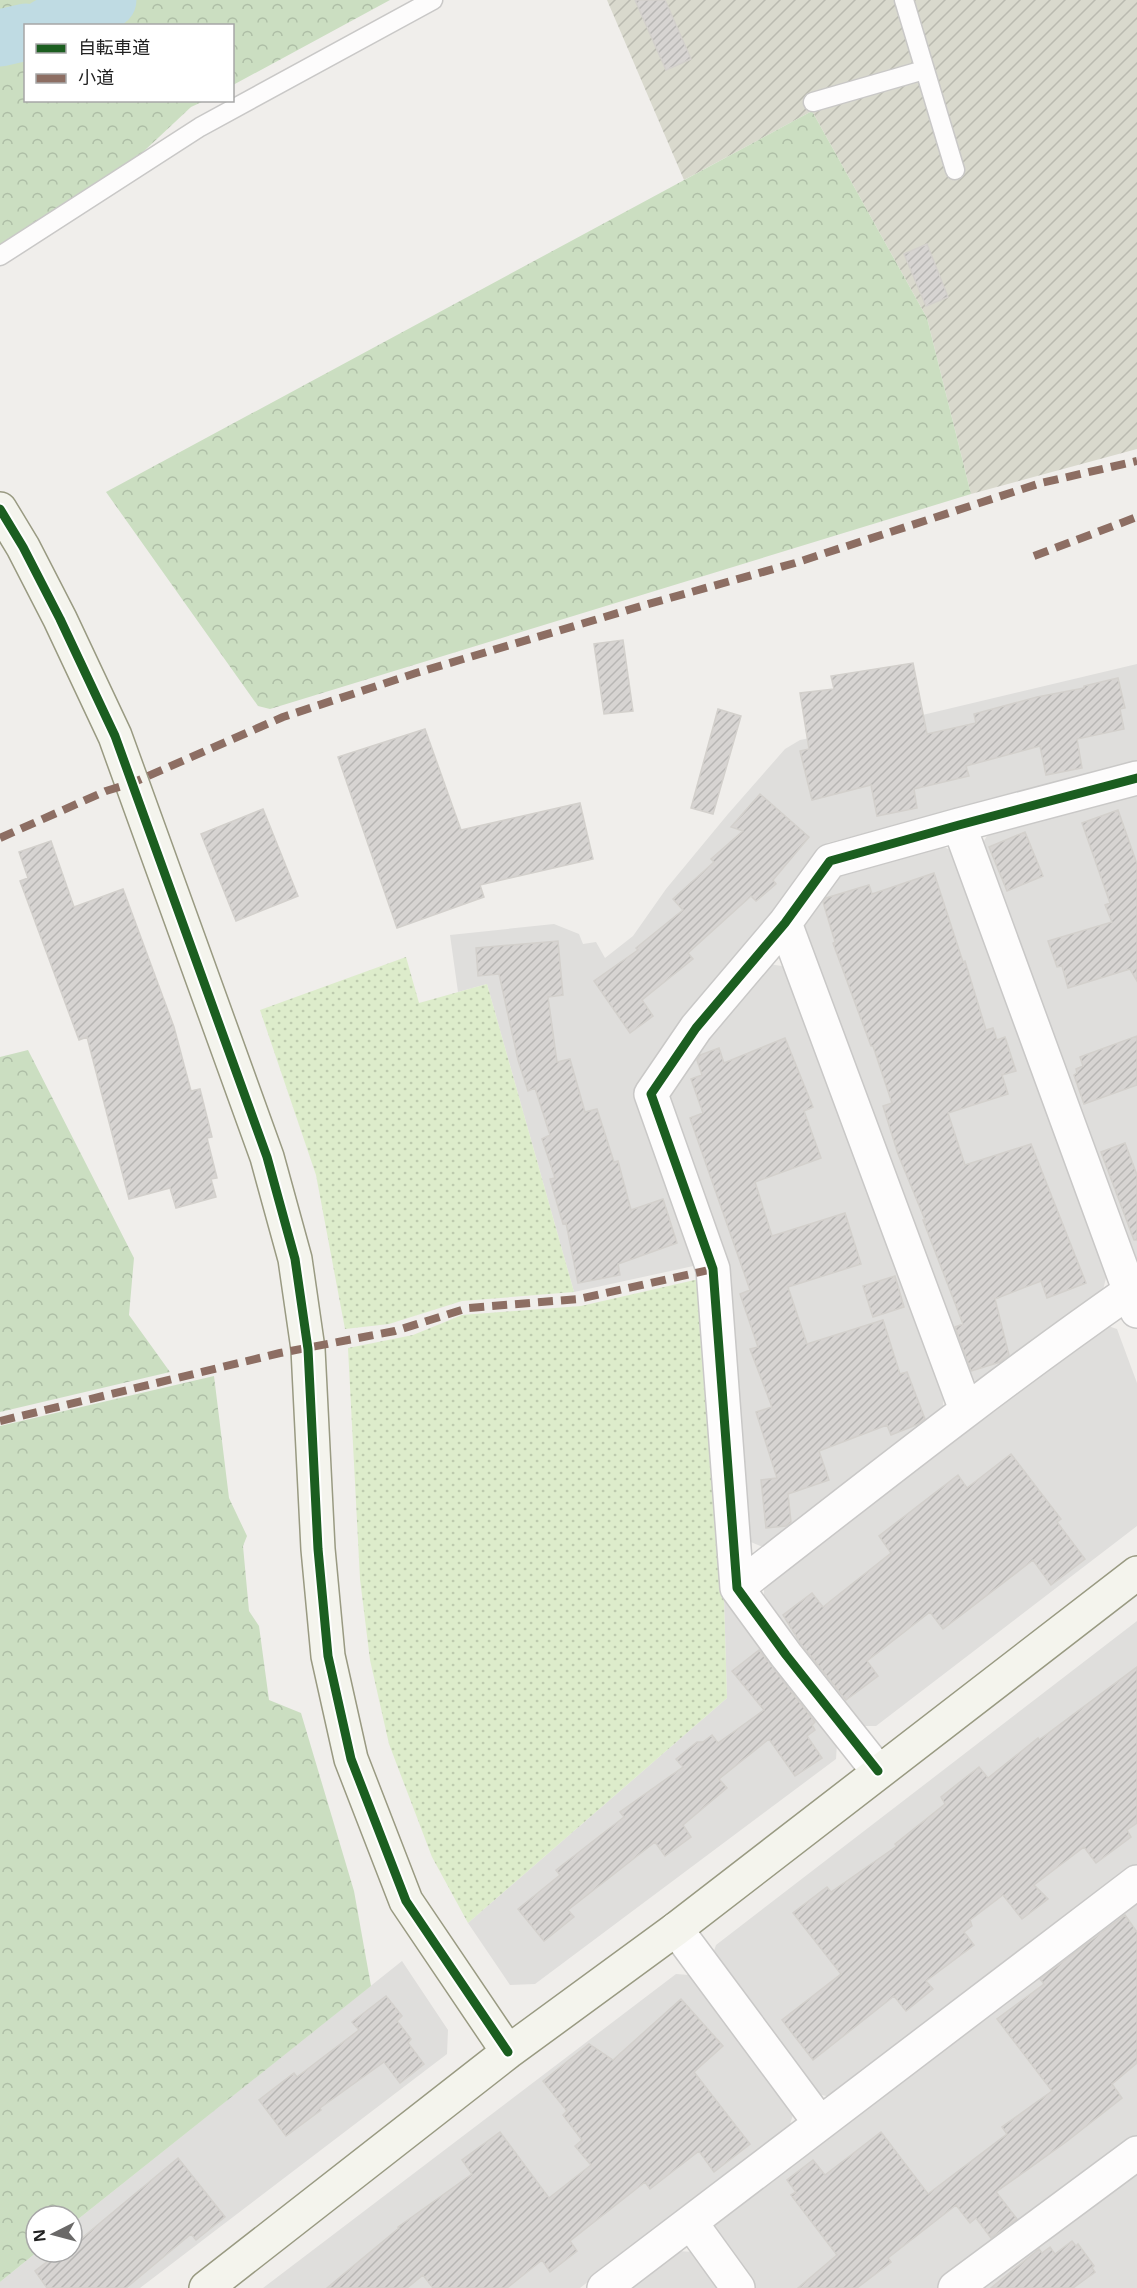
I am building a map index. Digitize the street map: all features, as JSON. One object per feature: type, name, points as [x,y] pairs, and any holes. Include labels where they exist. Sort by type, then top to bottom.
[{"type":"street","points":[[0,509],[23,547],[60,619],[115,736],[267,1157],[295,1259],[308,1348],[318,1549],[328,1656],[351,1759],[406,1901],[508,2052]]},
{"type":"street","points":[[878,1771],[786,1655],[737,1588],[713,1269],[651,1094],[696,1028],[785,923],[830,861],[1137,778]]},
{"type":"street","points":[[737,1588],[966,1410],[1135,1297],[959,825]]},
{"type":"street","points":[[785,923],[966,1410]]},
{"type":"street","points":[[206,2288],[508,2052],[676,1929],[1137,1573]]},
{"type":"street","points":[[604,2288],[1137,1882]]},
{"type":"street","points":[[676,1929],[820,2122]]},
{"type":"street","points":[[955,2288],[1137,2153]]},
{"type":"street","points":[[691,2223],[738,2288]]},
{"type":"lane","points":[[0,256],[200,127],[433,0]]},
{"type":"lane","points":[[904,0],[955,170]]},
{"type":"lane","points":[[813,102],[924,70]]},
{"type":"shaded area","points":[[607,0],[1137,0],[1137,449],[971,494],[927,318],[812,111],[684,180]]},
{"type":"shaded area","points":[[1137,664],[1137,763],[827,843],[634,1089],[698,1265],[574,1292],[487,984],[458,992],[450,935],[554,924],[579,934],[583,944],[596,942],[605,958],[633,936],[666,889],[728,814],[785,749],[800,740],[914,717]]},
{"type":"shaded area","points":[[1137,793],[1137,1264],[982,844],[992,828]]},
{"type":"shaded area","points":[[936,844],[951,850],[1107,1274],[1103,1290],[982,1382],[965,1379],[804,931],[806,917],[844,868]]},
{"type":"shaded area","points":[[768,964],[789,967],[944,1395],[942,1415],[765,1548],[746,1540],[669,1099],[670,1085]]},
{"type":"shaded area","points":[[1105,1325],[1117,1329],[1137,1383],[1137,1526],[876,1726],[860,1726],[764,1604],[764,1584]]},
{"type":"shaded area","points":[[724,1599],[837,1743],[836,1759],[535,1984],[510,1985],[468,1923],[727,1698]]},
{"type":"shaded area","points":[[1137,1621],[1137,1868],[832,2097],[816,2094],[713,1954],[716,1945]]},
{"type":"shaded area","points":[[1137,1898],[1137,2137],[941,2288],[754,2288],[713,2235],[717,2219]]},
{"type":"shaded area","points":[[402,1961],[448,2030],[447,2054],[140,2288],[0,2288],[0,2282],[24,2263],[84,2264],[84,2214]]},
{"type":"shaded area","points":[[676,1974],[689,1975],[794,2112],[789,2127],[580,2288],[263,2288]]},
{"type":"shaded area","points":[[1137,2170],[1137,2288],[984,2288]]},
{"type":"shaded area","points":[[676,2251],[695,2252],[721,2288],[627,2288]]},
{"type":"green space","points":[[0,0],[390,0],[234,84],[234,24],[24,24],[24,102],[202,102],[191,107],[111,182],[28,237],[0,245]]},
{"type":"green space","points":[[812,111],[927,318],[971,494],[270,709],[258,706],[106,492]]},
{"type":"green space","points":[[406,957],[419,1003],[487,984],[574,1292],[462,1301],[389,1324],[345,1329],[316,1175],[260,1010]]},
{"type":"green space","points":[[28,1050],[134,1258],[129,1315],[170,1372],[0,1412],[0,1057]]},
{"type":"green space","points":[[699,1279],[724,1599],[727,1698],[468,1923],[432,1857],[389,1744],[370,1660],[360,1579],[348,1348],[413,1335],[462,1315],[581,1306]]},
{"type":"green space","points":[[214,1376],[229,1498],[247,1536],[243,1546],[249,1611],[259,1626],[269,1700],[301,1713],[354,1891],[371,1986],[84,2214],[84,2204],[24,2204],[24,2263],[0,2282],[0,1426]]},
{"type":"building","points":[[635,0],[665,0],[691,59],[666,70]]},
{"type":"building","points":[[927,244],[948,297],[926,306],[904,254]]},
{"type":"building","points":[[623,640],[633,711],[604,714],[594,644]]},
{"type":"building","points":[[913,663],[927,734],[976,723],[974,714],[1118,678],[1125,708],[1120,709],[1124,729],[1077,739],[1082,768],[1046,775],[1040,746],[966,766],[969,776],[914,789],[917,808],[877,816],[871,785],[812,800],[800,751],[809,749],[800,693],[834,689],[831,676]]},
{"type":"building","points":[[718,709],[741,716],[713,814],[691,808]]},
{"type":"building","points":[[425,729],[461,830],[580,803],[593,859],[480,885],[484,897],[397,928],[338,757]]},
{"type":"building","points":[[760,794],[809,837],[773,880],[776,884],[756,901],[751,896],[688,953],[693,959],[642,1000],[653,1016],[630,1033],[594,981],[638,950],[636,948],[683,910],[673,899],[714,862],[711,859],[743,831],[731,827]]},
{"type":"building","points":[[263,809],[298,896],[236,921],[201,834]]},
{"type":"building","points":[[1118,810],[1137,864],[1137,981],[1130,969],[1068,988],[1062,966],[1057,967],[1048,941],[1112,922],[1105,905],[1110,903],[1082,823]]},
{"type":"building","points":[[1025,832],[1043,876],[1007,891],[989,847]]},
{"type":"building","points":[[51,841],[74,907],[123,889],[174,1027],[191,1091],[200,1089],[212,1137],[207,1138],[217,1178],[211,1179],[216,1197],[176,1208],[170,1188],[129,1199],[87,1037],[79,1040],[20,881],[28,878],[19,852]]},
{"type":"building","points":[[934,873],[986,1030],[993,1028],[997,1040],[1005,1037],[1016,1071],[1002,1075],[1008,1094],[948,1113],[965,1165],[1031,1144],[1086,1283],[1047,1298],[1041,1281],[995,1299],[1009,1355],[1000,1362],[971,1371],[955,1327],[963,1324],[898,1154],[883,1106],[892,1103],[873,1046],[871,1046],[833,943],[835,942],[823,902],[826,898],[869,885],[872,894]]},
{"type":"building","points":[[558,941],[563,995],[548,997],[557,1062],[570,1059],[585,1112],[597,1109],[614,1162],[618,1161],[631,1210],[663,1199],[677,1243],[618,1264],[620,1275],[578,1283],[566,1223],[563,1224],[550,1179],[555,1178],[542,1139],[550,1135],[535,1088],[528,1091],[518,1060],[499,974],[478,976],[476,948]]},
{"type":"building","points":[[1137,1036],[1137,1085],[1084,1104],[1074,1075],[1077,1073],[1076,1069],[1083,1066],[1080,1057]]},
{"type":"building","points":[[785,1038],[813,1107],[804,1111],[821,1158],[755,1182],[772,1236],[845,1213],[861,1264],[788,1287],[807,1344],[883,1320],[900,1374],[907,1372],[925,1419],[891,1435],[887,1425],[819,1451],[829,1480],[788,1494],[791,1522],[786,1526],[766,1528],[761,1480],[777,1478],[756,1412],[772,1407],[750,1349],[758,1347],[740,1294],[750,1290],[690,1118],[703,1113],[691,1079],[702,1075],[697,1060],[700,1055],[719,1048],[724,1063]]},
{"type":"building","points":[[1125,1143],[1137,1175],[1137,1240],[1134,1240],[1101,1152]]},
{"type":"building","points":[[895,1276],[904,1307],[873,1317],[863,1286]]},
{"type":"building","points":[[1011,1454],[1061,1519],[1057,1522],[1085,1559],[1051,1585],[1033,1560],[943,1629],[930,1612],[867,1661],[878,1676],[846,1700],[801,1644],[783,1615],[812,1593],[823,1607],[891,1553],[879,1536],[958,1475],[967,1488]]},
{"type":"building","points":[[759,1650],[815,1722],[812,1725],[815,1730],[807,1736],[822,1758],[795,1776],[769,1739],[719,1779],[727,1788],[683,1825],[691,1837],[665,1856],[655,1842],[568,1910],[574,1917],[544,1941],[518,1909],[560,1875],[556,1870],[624,1817],[620,1812],[683,1767],[676,1759],[697,1742],[703,1742],[712,1735],[718,1743],[764,1710],[732,1671]]},
{"type":"building","points":[[1137,1667],[1137,1823],[1127,1830],[1131,1837],[1096,1863],[1084,1847],[1034,1885],[1048,1899],[1022,1919],[1003,1895],[970,1920],[972,1926],[964,1932],[974,1945],[926,1981],[933,1989],[906,2011],[894,1996],[813,2060],[782,2020],[841,1974],[793,1913],[827,1887],[831,1892],[897,1846],[895,1844],[945,1804],[941,1797],[979,1767],[988,1778],[1038,1738],[1039,1740]]},
{"type":"building","points":[[1125,1915],[1137,1932],[1137,2063],[1112,2084],[1122,2098],[996,2192],[1017,2219],[991,2238],[976,2218],[970,2223],[956,2205],[888,2258],[891,2262],[857,2288],[798,2288],[837,2255],[791,2195],[796,2192],[787,2180],[813,2160],[825,2175],[881,2132],[928,2194],[1007,2134],[1002,2127],[1052,2091],[997,2019],[1044,1984],[1040,1979]]},
{"type":"building","points":[[386,1996],[402,2016],[397,2021],[411,2039],[408,2043],[424,2064],[400,2083],[384,2062],[320,2108],[321,2110],[286,2136],[259,2100],[294,2073],[297,2077],[359,2030],[352,2022]]},
{"type":"building","points":[[681,1999],[723,2046],[694,2072],[750,2144],[714,2172],[699,2151],[650,2189],[645,2182],[570,2241],[577,2251],[550,2272],[542,2260],[507,2288],[433,2288],[423,2275],[407,2288],[327,2288],[398,2227],[472,2174],[462,2160],[500,2132],[549,2198],[591,2165],[575,2146],[582,2140],[563,2115],[567,2111],[543,2081],[589,2044],[613,2060]]},
{"type":"building","points":[[178,2158],[225,2217],[196,2240],[191,2234],[126,2288],[47,2288],[35,2271],[44,2264],[84,2264],[84,2236]]},
{"type":"building","points":[[1072,2241],[1076,2246],[1078,2244],[1094,2266],[1092,2268],[1095,2272],[1073,2288],[991,2288],[1039,2249],[1042,2253],[1050,2247],[1055,2254]]},
{"type":"waterway","points":[[53,24],[108,0]]},
{"type":"waterway","points":[[0,38],[24,32]]},
{"type":"marked path","points":[[0,838],[283,717],[416,673],[795,563],[1041,483],[1137,461]]},
{"type":"marked path","points":[[1034,556],[1137,517]]},
{"type":"marked path","points":[[0,1421],[280,1353],[395,1331],[468,1308],[579,1299],[713,1269]]},
{"type":"cycle path","points":[[0,509],[23,547],[60,619],[115,736],[267,1157],[295,1259],[308,1349],[318,1549],[328,1656],[351,1759],[406,1901],[508,2052]]},
{"type":"cycle path","points":[[878,1771],[786,1655],[737,1588],[713,1269],[651,1094],[696,1028],[785,923],[830,861],[1137,778]]}]
